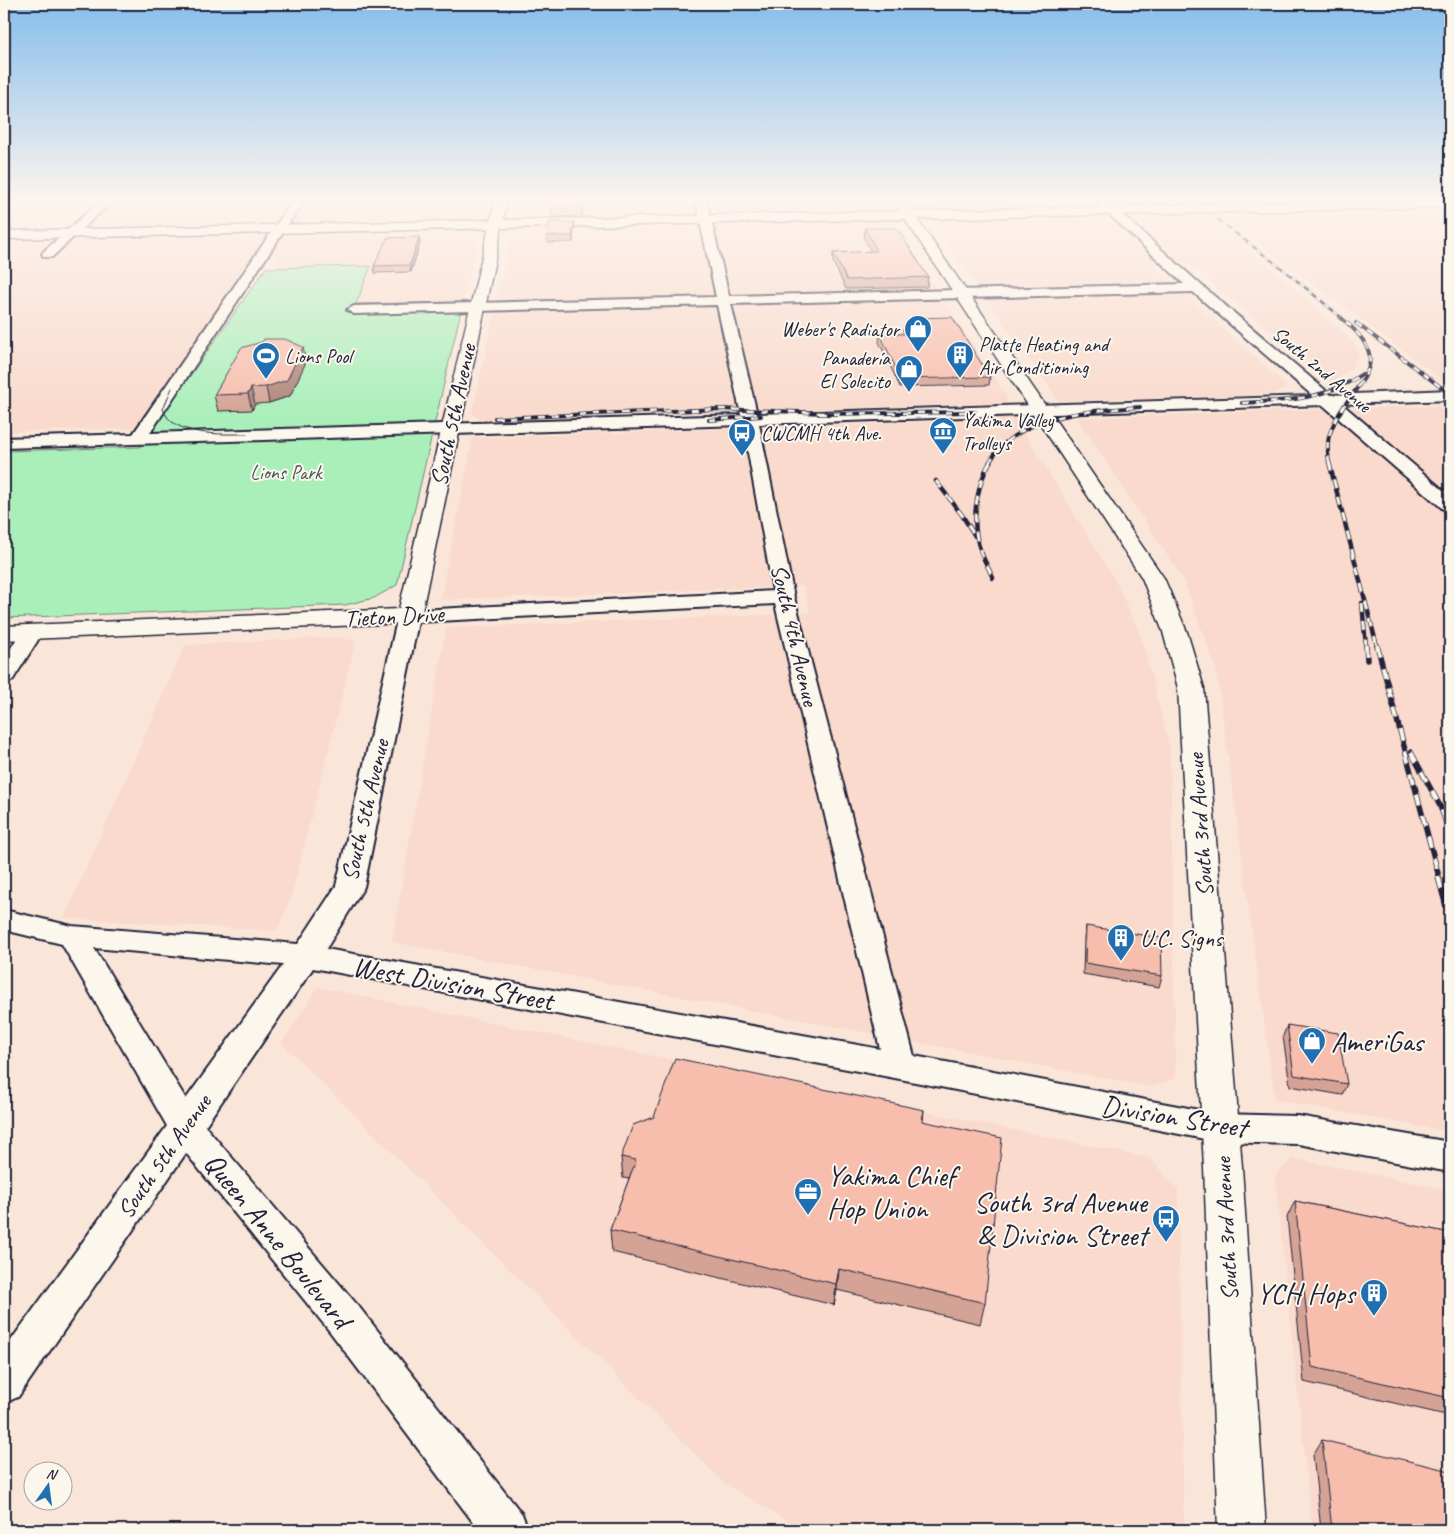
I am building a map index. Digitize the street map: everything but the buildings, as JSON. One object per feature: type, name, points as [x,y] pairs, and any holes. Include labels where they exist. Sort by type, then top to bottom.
[{"type":"street","points":[[139,438],[250,274]]},
{"type":"street","name":"South 5th Avenue","points":[[4,1383],[306,956],[350,887],[485,274]]},
{"type":"street","name":"South 4th Avenue","points":[[718,274],[750,419],[784,596],[900,1066]]},
{"type":"street","name":"South 3rd Avenue","points":[[948,274],[1154,578],[1174,632],[1191,688],[1220,1128],[1242,1530]]},
{"type":"street","name":"South 2nd Avenue","points":[[1180,274],[1450,505]]},
{"type":"street","points":[[354,310],[1196,288]]},
{"type":"street","points":[[4,443],[1242,404],[1450,395]]},
{"type":"street","name":"Tieton Drive","points":[[4,633],[409,616],[784,596]]},
{"type":"street","points":[[4,676],[32,632]]},
{"type":"street","name":"West Division Street","points":[[4,920],[72,936],[306,956],[900,1066]]},
{"type":"street","name":"Queen Anne Boulevard","points":[[72,936],[185,1127],[345,1320],[506,1530]]},
{"type":"street","name":"Division Street","points":[[900,1066],[1220,1128],[1298,1130],[1450,1157]]},
{"type":"shaded area","points":[[4,274],[242,274],[143,428],[4,432]]},
{"type":"shaded area","points":[[367,274],[469,274],[463,302],[355,304]]},
{"type":"shaded area","points":[[503,274],[926,274],[1008,398],[1006,403],[482,419],[472,414]]},
{"type":"shaded area","points":[[969,274],[1163,274],[1286,385],[1285,389],[1275,393],[1258,395],[1059,401]]},
{"type":"shaded area","points":[[1200,274],[1278,274],[1352,341],[1360,353],[1351,368],[1334,383]]},
{"type":"shaded area","points":[[1298,274],[1450,274],[1450,385]]},
{"type":"shaded area","points":[[1448,405],[1450,407],[1450,1132],[1275,1100],[1216,669],[1183,579],[1077,418]]},
{"type":"shaded area","points":[[1016,419],[1115,580],[1141,636],[1170,748],[1176,1078],[1151,1087],[392,942],[446,628],[810,613],[803,586],[440,600],[473,438]]},
{"type":"shaded area","points":[[336,637],[356,641],[291,898],[277,931],[64,918],[185,645]]},
{"type":"shaded area","points":[[318,987],[1150,1158],[1178,1189],[1184,1530],[803,1530],[725,1484],[282,1043]]},
{"type":"shaded area","points":[[1292,1158],[1450,1190],[1450,1530],[1312,1530],[1275,1176]]},
{"type":"green space","name":"Lions Park","points":[[262,274],[368,274],[356,304],[463,302],[397,585],[374,598],[345,605],[4,618],[4,451],[140,447]]},
{"type":"tram line","points":[[172,388],[163,409],[168,418],[176,425],[199,432],[247,434]]},
{"type":"railway","points":[[1288,274],[1342,318]]},
{"type":"railway","points":[[1329,463],[1328,444],[1330,433],[1338,415],[1366,375],[1370,362],[1368,349],[1359,334],[1340,317]]},
{"type":"railway","points":[[1356,323],[1450,394]]},
{"type":"railway","points":[[1242,403],[1305,398],[1334,389],[1362,374]]},
{"type":"railway","points":[[989,463],[1001,446],[1017,434],[1036,424],[1078,413],[1140,407]]},
{"type":"railway","points":[[495,418],[720,409],[825,413]]},
{"type":"railway","points":[[819,414],[975,412]]},
{"type":"railway","points":[[709,420],[761,416]]},
{"type":"railway","points":[[990,462],[979,489],[975,519],[978,543],[993,578]]},
{"type":"railway","points":[[1329,462],[1377,646]]},
{"type":"railway","points":[[936,481],[962,515],[975,536]]},
{"type":"railway","points":[[1362,603],[1366,646]]},
{"type":"railway","points":[[1366,645],[1367,660]]},
{"type":"railway","points":[[1377,645],[1439,877]]},
{"type":"railway","points":[[1411,752],[1440,806],[1450,833]]},
{"type":"railway","points":[[1438,876],[1450,920]]},
{"type":"place","name":"Weber's Radiator","points":[[918,353]]},
{"type":"place","name":"Platte Heating and Air Conditioning","points":[[960,379]]},
{"type":"place","name":"Lions Pool","points":[[266,380]]},
{"type":"place","name":"Panadería El Solecito","points":[[909,393]]},
{"type":"place","name":"Yakima Valley Trolleys","points":[[943,455]]},
{"type":"place","name":"CWCMH 4th Ave.","points":[[742,457]]},
{"type":"place","name":"U.C. Signs","points":[[1121,962]]},
{"type":"place","name":"AmeriGas","points":[[1312,1065]]},
{"type":"place","name":"Yakima Chief Hop Union","points":[[808,1216]]},
{"type":"place","name":"South 3rd Avenue & Division Street","points":[[1166,1243]]},
{"type":"place","name":"YCH Hops","points":[[1374,1317]]}]
